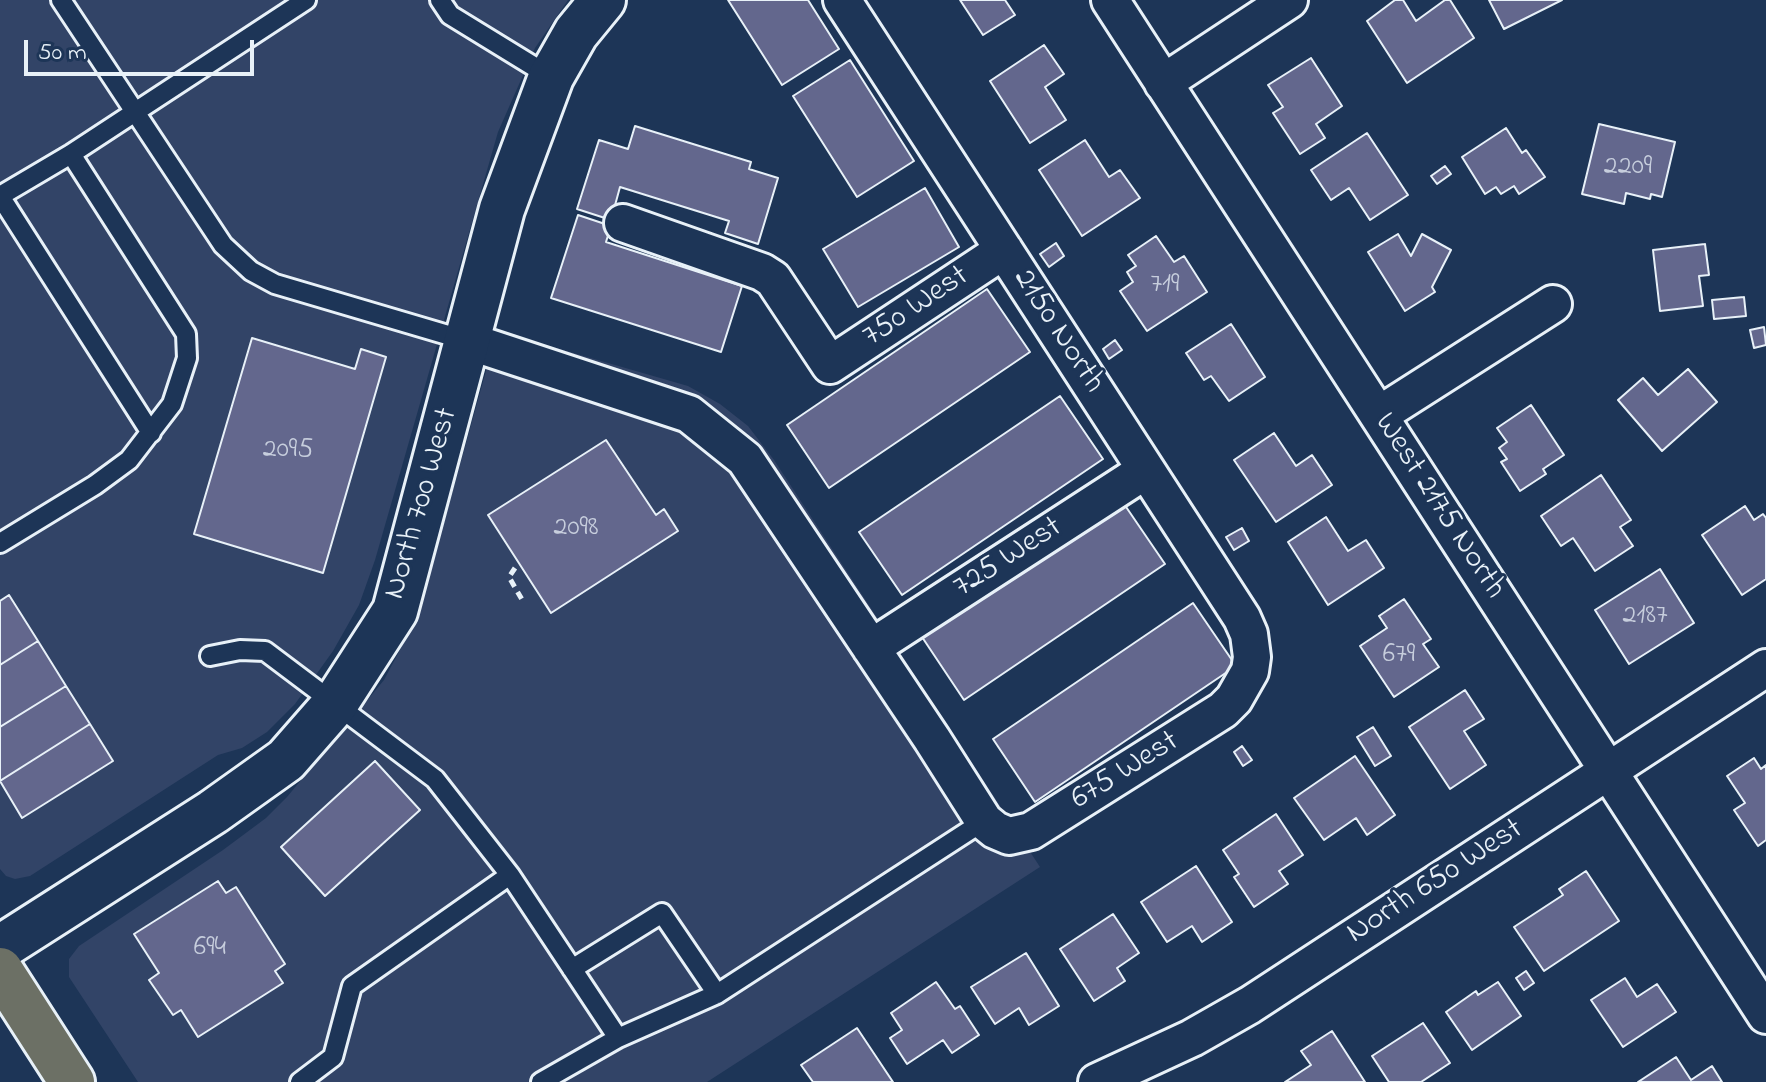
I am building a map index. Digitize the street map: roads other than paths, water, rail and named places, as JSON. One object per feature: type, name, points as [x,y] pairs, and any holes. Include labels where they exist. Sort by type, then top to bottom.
[{"type":"main road","points":[[0,970],[72,1082]]},
{"type":"street","name":"North 700 West","points":[[0,948],[213,812],[274,768],[296,749],[335,704],[395,611],[502,209],[551,77],[576,33],[603,0]]},
{"type":"street","name":"2150 North","points":[[842,0],[1242,618],[1249,634],[1250,671]]},
{"type":"street","name":"West 2175 North","points":[[1110,0],[1766,1015]]},
{"type":"street","points":[[1163,83],[1289,0]]},
{"type":"street","name":"750 West","points":[[623,223],[762,272],[773,279],[830,365],[1004,250]]},
{"type":"street","points":[[1379,415],[1553,304]]},
{"type":"street","points":[[468,341],[689,414],[745,459],[984,821]]},
{"type":"street","name":"725 West","points":[[871,648],[1146,470]]},
{"type":"street","name":"North 650 West","points":[[1104,1081],[1192,1038],[1250,1005],[1766,668]]},
{"type":"street","name":"675 West","points":[[984,821],[1009,836],[1042,825],[1223,710],[1234,699],[1250,671]]},
{"type":"lane","points":[[61,0],[223,245],[251,271],[275,284],[468,341]]},
{"type":"lane","points":[[151,433],[0,196],[71,154],[306,0]]},
{"type":"lane","points":[[440,0],[450,15],[551,77]]},
{"type":"lane","points":[[0,543],[95,485],[129,460],[172,404],[187,358],[186,334],[71,154]]},
{"type":"lane","points":[[210,656],[240,650],[265,651],[435,779],[510,875],[618,1038]]},
{"type":"lane","points":[[541,1082],[618,1038],[717,994],[984,821]]},
{"type":"lane","points":[[300,1082],[333,1057],[352,986],[510,875]]},
{"type":"lane","points":[[572,969],[662,913],[717,994]]}]
